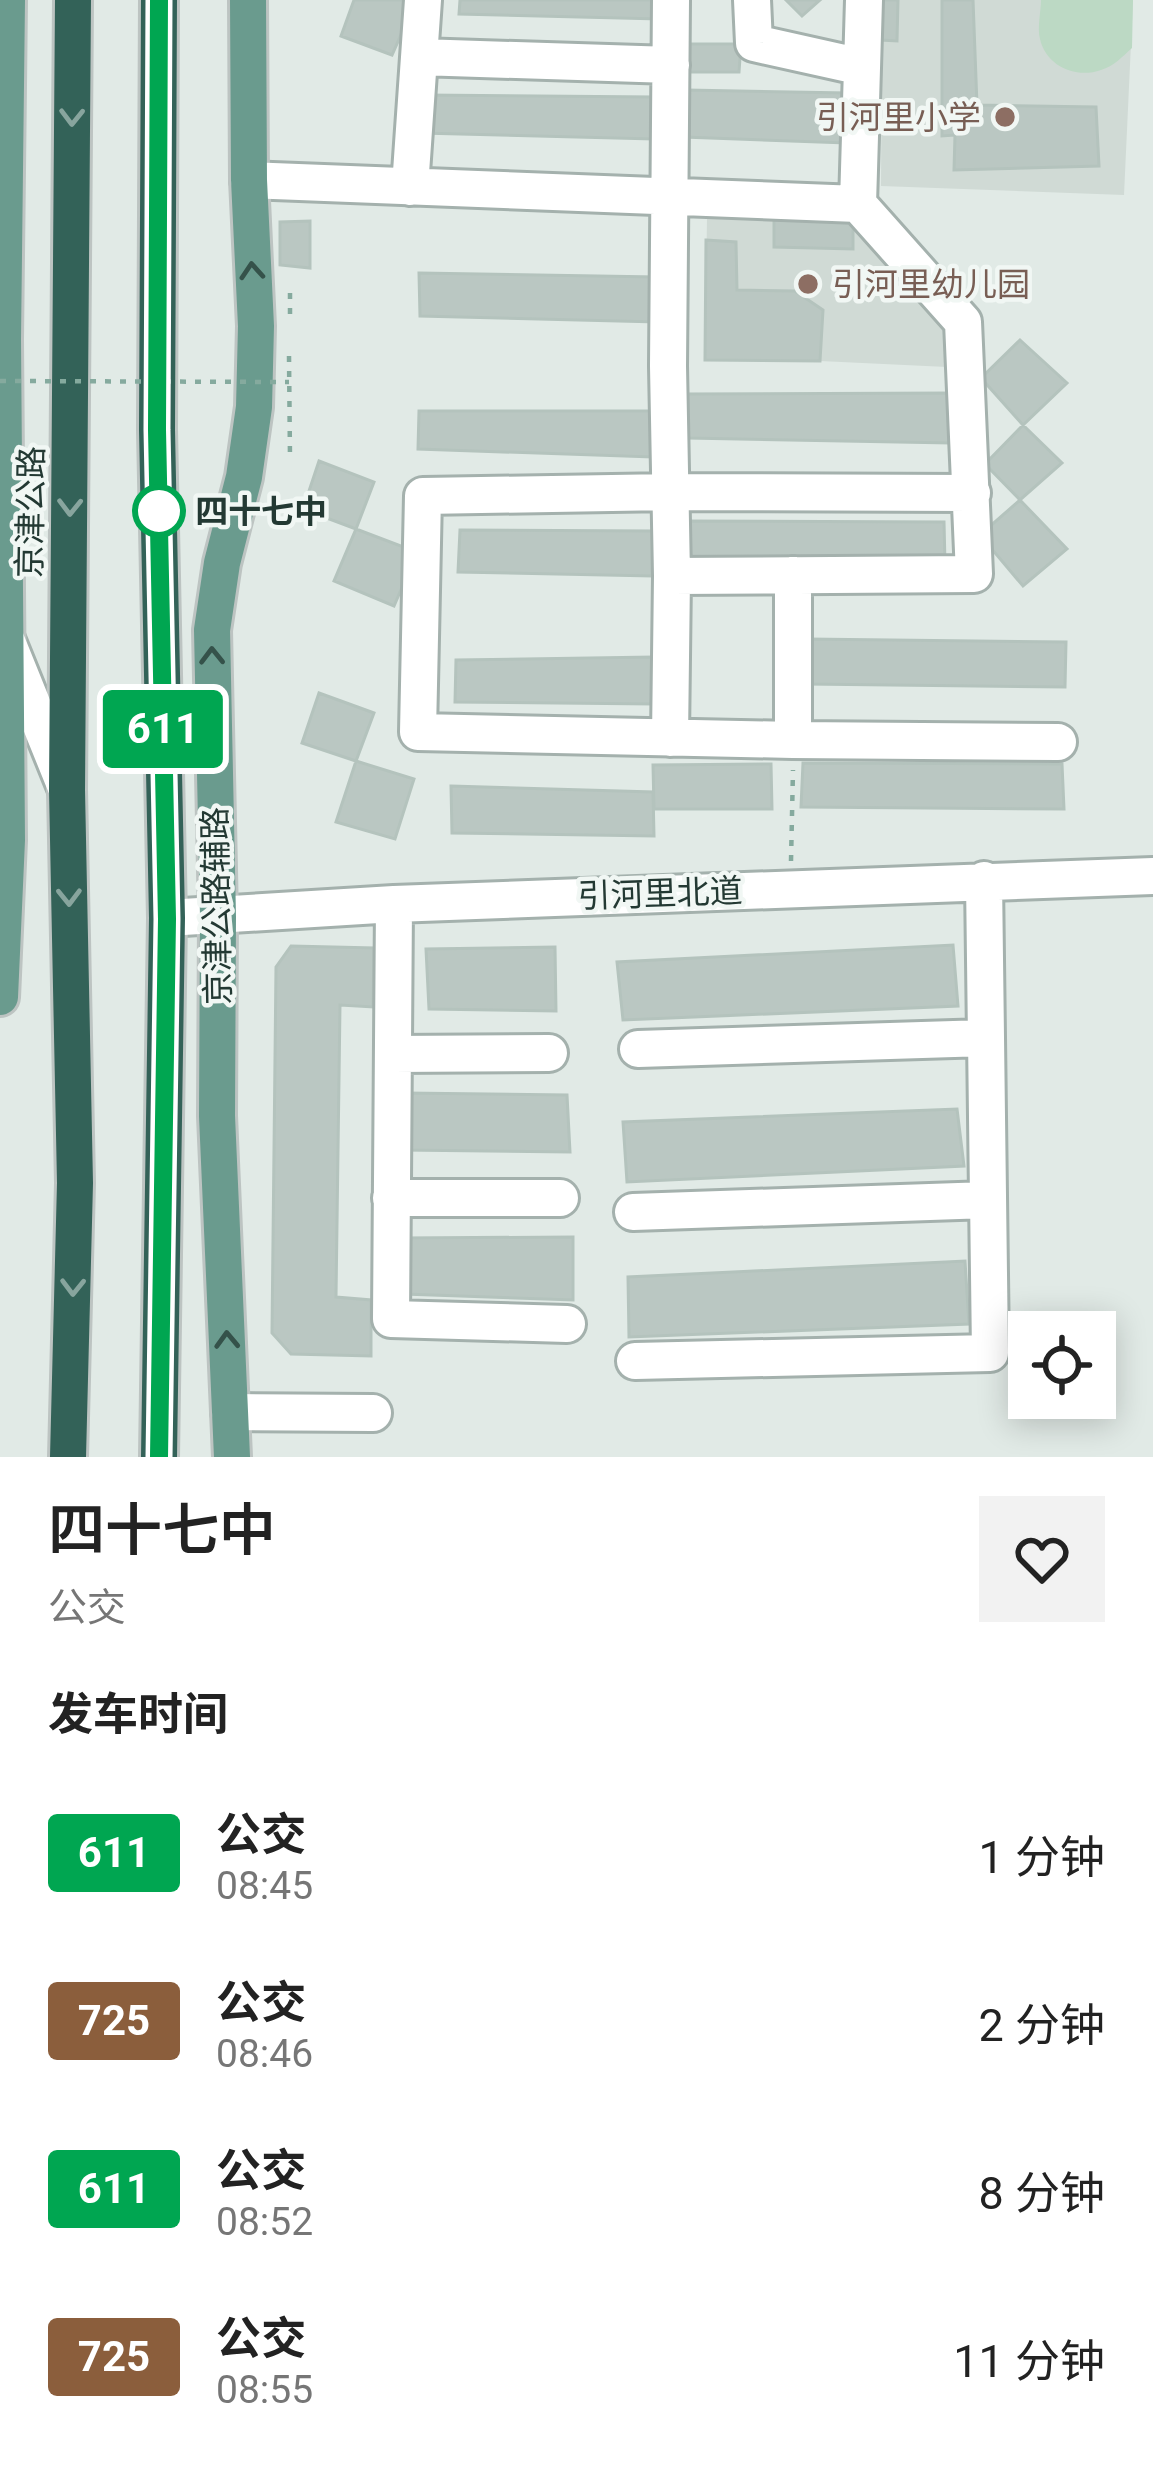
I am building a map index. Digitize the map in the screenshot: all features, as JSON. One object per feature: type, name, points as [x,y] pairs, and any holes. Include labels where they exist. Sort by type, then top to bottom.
[{"type":"highway","name":"京津公路","points":[[68,1457],[75,1183],[67,790],[73,0]]},
{"type":"highway","points":[[159,0],[157,430],[167,919],[159,1457]]},
{"type":"main road","points":[[0,998],[7,840],[2,554],[7,0]]},
{"type":"main road","name":"京津公路辅路","points":[[232,1457],[218,1116],[212,630],[254,407],[248,0]]},
{"type":"street","points":[[410,187],[423,0]]},
{"type":"street","points":[[670,738],[671,0]]},
{"type":"street","points":[[752,0],[754,43],[862,67]]},
{"type":"street","points":[[671,576],[974,574],[963,322],[858,204],[864,0]]},
{"type":"street","points":[[419,57],[670,65]]},
{"type":"street","points":[[249,180],[858,204]]},
{"type":"street","points":[[972,493],[423,496],[418,732],[1058,742]]},
{"type":"street","points":[[793,575],[793,740]]},
{"type":"street","points":[[6,639],[67,790]]},
{"type":"street","name":"引河里北道","points":[[167,919],[394,904],[1153,876]]},
{"type":"street","points":[[634,1361],[990,1353],[984,880]]},
{"type":"street","points":[[394,904],[391,1319],[567,1324]]},
{"type":"street","points":[[638,1049],[986,1038]]},
{"type":"street","points":[[393,1054],[549,1053]]},
{"type":"street","points":[[391,1198],[560,1198]]},
{"type":"street","points":[[633,1212],[988,1200]]},
{"type":"street","points":[[230,1412],[373,1413]]},
{"type":"path","points":[[290,289],[290,312]]},
{"type":"path","points":[[290,358],[290,458]]},
{"type":"path","points":[[0,381],[290,382]]},
{"type":"path","points":[[790,888],[793,740]]},
{"type":"shaded area","name":"引河里小学","points":[[882,0],[1133,0],[1124,195],[881,186]]},
{"type":"shaded area","name":"引河里幼儿园","points":[[707,218],[853,220],[950,328],[947,367],[705,360]]},
{"type":"green space","points":[[1041,0],[1133,0],[1132,48],[1101,70],[1082,73],[1063,68],[1040,39]]},
{"type":"building","points":[[354,0],[415,3],[392,55],[341,36]]},
{"type":"building","points":[[460,0],[659,0],[659,19],[459,14]]},
{"type":"building","points":[[786,0],[820,0],[802,16]]},
{"type":"building","points":[[882,0],[898,0],[897,41],[881,40]]},
{"type":"building","points":[[942,0],[973,0],[977,105],[1096,107],[1099,166],[954,170],[955,135],[942,136]]},
{"type":"building","points":[[689,44],[741,44],[739,72],[688,72]]},
{"type":"building","points":[[686,90],[847,93],[846,143],[684,137]]},
{"type":"building","points":[[424,95],[654,97],[653,139],[421,133]]},
{"type":"building","points":[[774,219],[853,220],[853,249],[774,247]]},
{"type":"building","points":[[310,221],[310,268],[280,265],[280,222]]},
{"type":"building","points":[[706,240],[736,242],[737,290],[795,291],[823,310],[820,361],[705,360]]},
{"type":"building","points":[[419,273],[656,277],[657,322],[420,316]]},
{"type":"building","points":[[1020,340],[1067,383],[1023,425],[981,378]]},
{"type":"building","points":[[951,393],[950,443],[688,438],[686,394]]},
{"type":"building","points":[[419,411],[650,411],[652,457],[418,449]]},
{"type":"building","points":[[1023,425],[1062,463],[1020,500],[985,464]]},
{"type":"building","points":[[319,461],[374,482],[356,529],[303,509]]},
{"type":"building","points":[[1020,500],[1067,549],[1023,586],[980,535]]},
{"type":"building","points":[[683,521],[944,522],[945,564],[683,561]]},
{"type":"building","points":[[356,529],[417,552],[394,606],[334,581]]},
{"type":"building","points":[[460,530],[653,531],[652,576],[458,572]]},
{"type":"building","points":[[807,639],[1066,642],[1065,687],[807,684]]},
{"type":"building","points":[[653,657],[653,704],[455,702],[456,660]]},
{"type":"building","points":[[319,693],[374,713],[356,761],[302,743]]},
{"type":"building","points":[[356,761],[414,779],[395,839],[336,822]]},
{"type":"building","points":[[803,763],[1062,764],[1064,809],[801,807]]},
{"type":"building","points":[[771,764],[772,809],[654,809],[653,765]]},
{"type":"building","points":[[451,786],[653,792],[654,836],[452,833]]},
{"type":"building","points":[[953,945],[958,1006],[623,1020],[617,962]]},
{"type":"building","points":[[291,946],[374,948],[373,1007],[340,1005],[336,1297],[371,1300],[371,1356],[291,1354],[272,1333],[276,967]]},
{"type":"building","points":[[555,947],[556,1011],[429,1009],[426,949]]},
{"type":"building","points":[[404,1093],[567,1095],[570,1152],[402,1150]]},
{"type":"building","points":[[957,1109],[964,1166],[627,1182],[623,1122]]},
{"type":"building","points":[[573,1237],[573,1300],[404,1294],[403,1238]]},
{"type":"building","points":[[965,1261],[969,1324],[629,1337],[628,1277]]},
{"type":"bus line","name":"611","points":[[159,0],[157,430],[167,919],[159,1457]]},
{"type":"place","name":"引河里小学","points":[[1005,117]]},
{"type":"place","name":"引河里幼儿园","points":[[808,284]]},
{"type":"place","name":"四十七中","points":[[159,511]]}]
